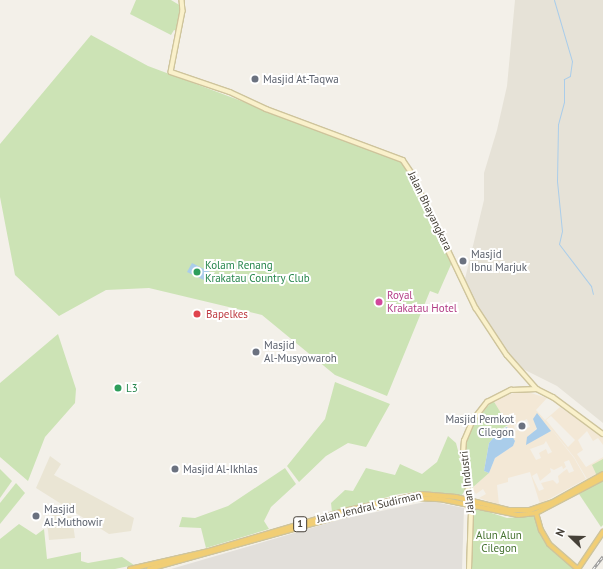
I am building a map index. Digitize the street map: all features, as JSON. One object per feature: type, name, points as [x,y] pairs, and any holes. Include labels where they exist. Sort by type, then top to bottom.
[{"type":"highway","name":"Jalan Jendral Sudirman","points":[[130,569],[209,551],[344,511],[408,496],[429,494],[509,510],[530,510],[553,502],[603,474]]},
{"type":"highway","name":"Jalan Jendral Sudirman","points":[[149,569],[347,514],[418,498],[436,498],[471,503],[518,515],[536,513],[603,478]]},
{"type":"highway","points":[[536,513],[541,530],[550,544],[578,569],[603,532]]},
{"type":"street","name":"Jalan Bhayangkara","points":[[182,0],[183,11],[171,72],[230,92],[266,109],[403,160],[410,169],[476,308],[507,355],[537,390]]},
{"type":"street","name":"Jalan Industri","points":[[469,569],[471,503],[463,454],[464,436],[473,420],[492,398],[520,388],[537,390]]},
{"type":"street","points":[[537,390],[553,397],[603,434]]},
{"type":"shaded area","points":[[515,0],[603,0],[603,423],[557,386],[519,367],[488,327],[464,283],[484,200],[484,173],[497,130],[507,86]]},
{"type":"shaded area","points":[[517,392],[531,393],[547,398],[536,410],[545,420],[560,407],[603,437],[603,445],[598,438],[593,441],[587,431],[578,440],[583,450],[577,454],[586,467],[603,457],[603,470],[587,479],[574,457],[544,420],[574,458],[586,479],[540,504],[530,472],[508,478],[508,482],[497,485],[499,505],[479,498],[486,494],[483,489],[476,494],[472,488],[489,473],[495,458],[513,446],[515,441],[493,400]],"holes":[[[551,416],[575,440],[568,447],[546,420]],[[527,419],[530,427],[515,431],[514,425]],[[535,423],[551,431],[531,435],[537,428]],[[546,441],[552,452],[548,454],[546,449],[539,453],[541,458],[536,460],[530,449],[544,444]],[[569,460],[574,471],[569,473],[567,469],[564,471],[558,476],[559,482],[557,484],[553,480],[541,483],[544,489],[539,491],[532,476],[537,473],[540,481],[551,472],[550,468],[554,470],[562,466],[563,469],[566,467],[564,462]]]},
{"type":"shaded area","points":[[50,456],[61,464],[54,475],[134,518],[131,531],[109,534],[36,488]]},
{"type":"shaded area","points":[[430,501],[464,508],[462,569],[171,569],[342,519]]},
{"type":"shaded area","points":[[53,514],[72,517],[75,538],[49,540],[47,522]]},
{"type":"green space","points":[[136,0],[171,0],[181,6],[177,31],[174,30],[171,35],[130,14]]},
{"type":"green space","points":[[91,35],[148,66],[406,163],[453,260],[438,294],[430,291],[387,396],[335,375],[262,315],[149,288],[106,290],[59,316],[15,275],[0,197],[0,144]]},
{"type":"green space","points":[[58,334],[76,389],[75,403],[45,437],[28,481],[0,457],[0,383]]},
{"type":"green space","points":[[335,382],[390,404],[366,447],[348,443],[326,456],[299,482],[287,466],[325,419]]},
{"type":"green space","points":[[493,400],[508,425],[500,430],[489,443],[484,471],[489,473],[472,488],[467,471],[466,442],[474,423]]},
{"type":"green space","points":[[448,436],[456,443],[467,486],[462,495],[423,491],[399,494],[332,512],[331,503],[345,490],[353,491],[366,468],[395,475],[400,464],[422,474],[437,462]]},
{"type":"green space","points":[[603,459],[603,472],[597,476],[592,465]]},
{"type":"green space","points":[[285,468],[296,484],[271,507],[264,521],[269,529],[206,548],[201,528],[179,527],[182,517],[195,518],[228,506]]},
{"type":"green space","points":[[0,469],[12,481],[0,498]]},
{"type":"green space","points":[[603,480],[603,525],[601,527],[579,494]]},
{"type":"green space","points":[[16,483],[25,493],[0,524],[0,503]]},
{"type":"green space","name":"Alun Alun Cilegon","points":[[476,508],[507,518],[535,515],[539,530],[547,546],[574,569],[471,569],[473,512]]},
{"type":"green space","points":[[19,524],[36,535],[44,529],[47,559],[81,552],[81,561],[88,563],[122,557],[134,565],[115,569],[0,569],[0,539]]},
{"type":"water","points":[[192,263],[210,272],[206,281],[187,272]]},
{"type":"water","points":[[537,413],[551,431],[526,445],[527,437],[537,429],[533,419]]},
{"type":"water","points":[[507,427],[515,441],[513,446],[495,458],[489,473],[484,471],[489,443],[500,430]]},
{"type":"waterway","points":[[554,0],[572,61],[570,76],[564,79],[564,102],[558,124],[557,181],[562,231],[559,244],[591,286],[593,294]]},
{"type":"railway","points":[[593,569],[603,556]]},
{"type":"place","name":"Masjid At-Taqwa","points":[[255,79]]},
{"type":"place","name":"Masjid Ibnu Marjuk","points":[[463,261]]},
{"type":"place","name":"Kolam Renang Krakatau Country Club","points":[[197,272]]},
{"type":"place","name":"Royal Krakatau Hotel","points":[[379,302]]},
{"type":"place","name":"Bapelkes","points":[[197,314]]},
{"type":"place","name":"Masjid Al-Musyowaroh","points":[[256,352]]},
{"type":"place","name":"L3","points":[[118,388]]},
{"type":"place","name":"Masjid Pemkot Cilegon","points":[[522,426]]},
{"type":"place","name":"Masjid Al-Ikhlas","points":[[175,469]]},
{"type":"place","name":"Masjid Al-Muthowir","points":[[36,516]]}]
